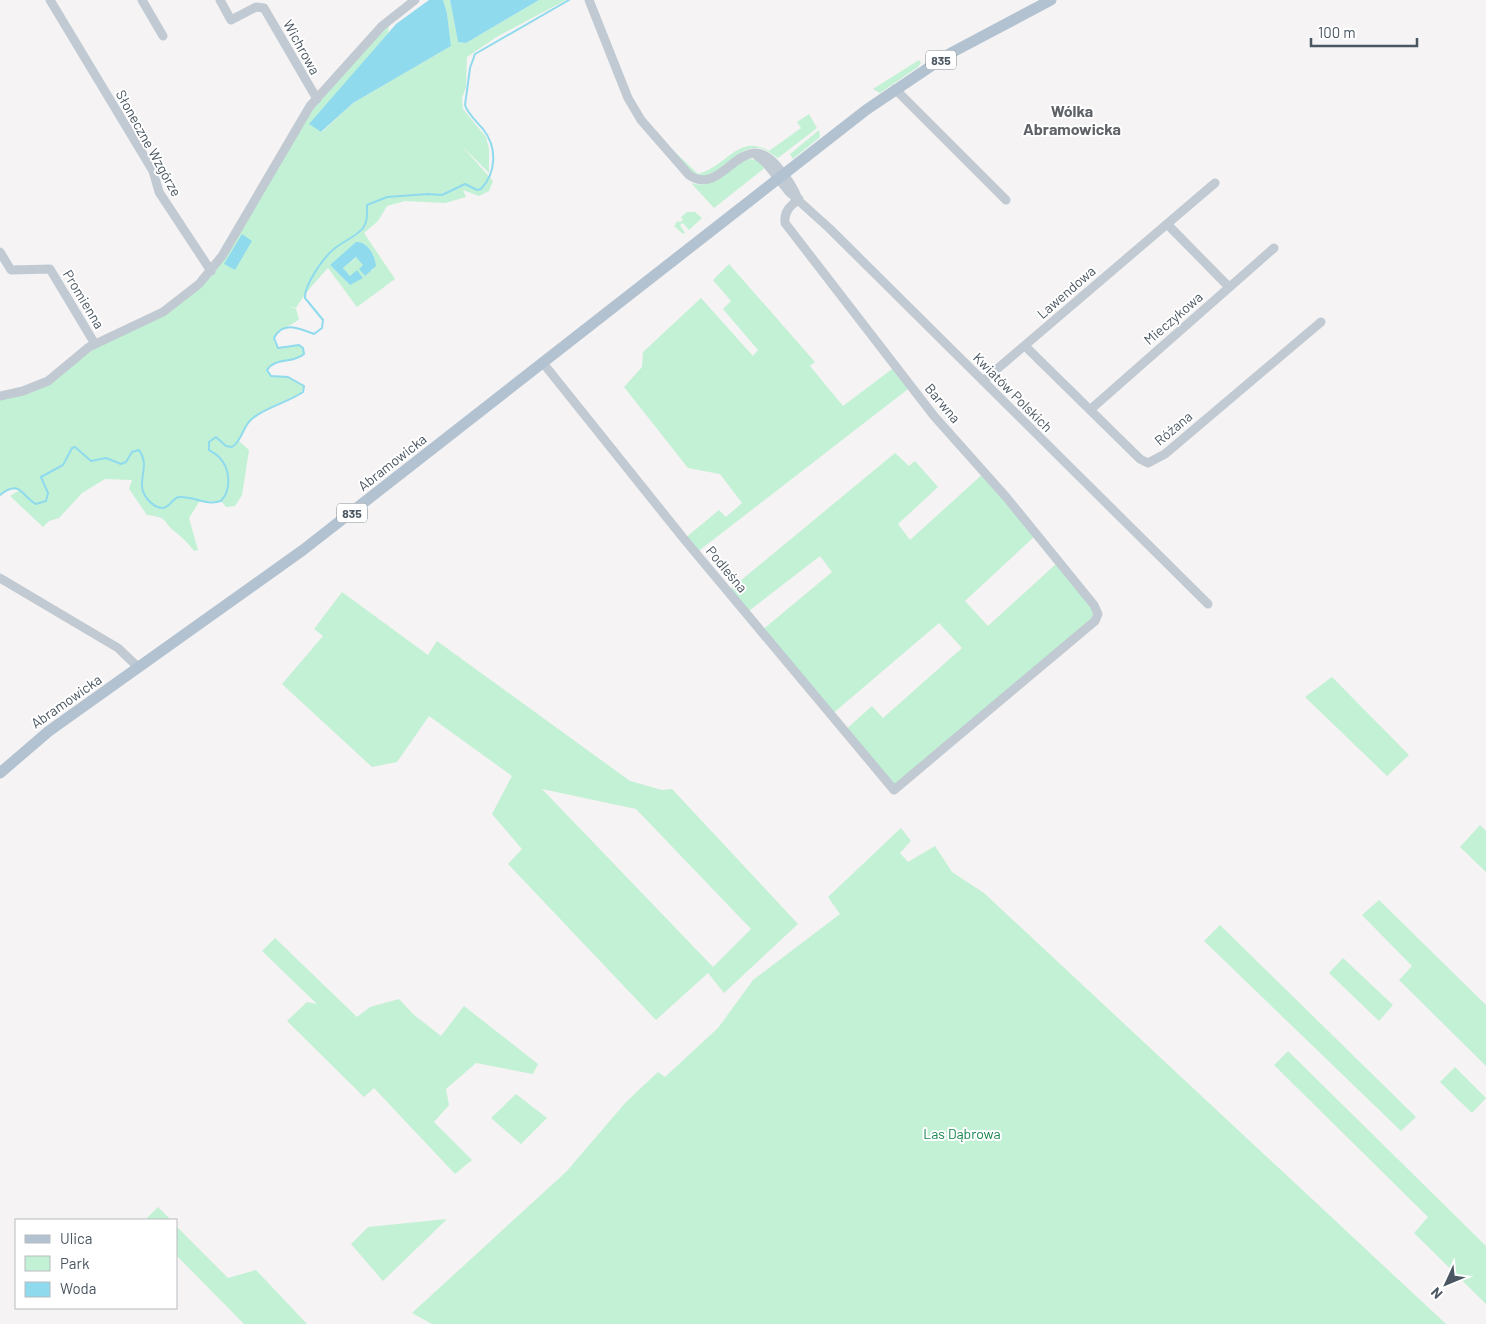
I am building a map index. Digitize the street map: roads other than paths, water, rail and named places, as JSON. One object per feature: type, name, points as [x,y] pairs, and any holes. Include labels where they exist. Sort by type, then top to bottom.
[{"type":"main road","name":"835","points":[[781,176],[895,89],[962,47],[1051,0]]},
{"type":"main road","name":"Abramowicka","points":[[0,773],[38,739],[303,550],[781,176]]},
{"type":"street","name":"Słoneczne Wzgórze","points":[[50,0],[153,172],[159,192],[211,271]]},
{"type":"street","points":[[142,0],[163,36]]},
{"type":"street","name":"Wichrowa","points":[[220,0],[231,20],[256,6],[264,8],[317,99]]},
{"type":"street","points":[[0,396],[23,392],[48,381],[95,344],[163,312],[184,297],[211,271],[222,256],[304,116],[317,99],[382,26],[416,0]]},
{"type":"street","name":"Kwiatów Polskich","points":[[590,2],[628,98],[641,120],[690,175],[702,181],[711,179],[741,157],[754,153],[763,160],[781,176],[798,199],[1208,604]]},
{"type":"street","points":[[895,89],[1006,200]]},
{"type":"street","name":"Lawendowa","points":[[983,381],[1215,183]]},
{"type":"street","name":"Barwna","points":[[798,199],[787,210],[784,216],[785,223],[934,416],[1007,498],[1094,605],[1098,614],[1095,621],[894,790]]},
{"type":"street","points":[[1167,224],[1230,287]]},
{"type":"street","name":"Mieczykowa","points":[[1091,409],[1274,248]]},
{"type":"street","name":"Promienna","points":[[0,252],[11,270],[50,269],[95,344]]},
{"type":"street","name":"Różana","points":[[1025,346],[1140,459],[1152,462],[1321,322]]},
{"type":"street","name":"Podleśna","points":[[543,363],[684,539],[894,790]]},
{"type":"street","points":[[2,582],[118,648],[139,668]]},
{"type":"water","points":[[429,0],[443,0],[447,13],[451,46],[353,103],[321,132],[309,124],[396,24]]},
{"type":"water","points":[[450,0],[539,0],[466,43],[458,42]]},
{"type":"water","points":[[242,234],[252,241],[235,270],[224,264]]},
{"type":"water","points":[[356,242],[360,242],[367,247],[374,258],[376,266],[365,276],[359,269],[363,265],[356,257],[343,268],[350,276],[357,270],[363,278],[350,285],[330,265]]},
{"type":"waterway","points":[[0,495],[12,488],[20,490],[36,504],[46,501],[48,493],[41,477],[63,465],[72,448],[75,447],[91,461],[106,458],[121,464],[126,462],[132,452],[139,450],[144,463],[143,492],[155,506],[166,507],[179,497],[205,502],[221,501],[227,491],[227,473],[223,462],[209,450],[209,442],[216,437],[226,446],[232,447],[238,441],[249,421],[265,410],[303,392],[304,386],[288,377],[271,376],[267,370],[275,363],[295,359],[304,354],[303,348],[299,345],[278,348],[274,338],[278,332],[292,327],[314,334],[322,328],[323,320],[305,298],[311,279],[320,265],[334,249],[363,228],[366,220],[367,205],[387,197],[428,194],[442,195],[465,184],[477,190],[481,189],[490,176],[493,152],[488,136],[465,105],[470,68],[475,54],[569,0]]},
{"type":"district","name":"Wólka Abramowicka","points":[[1072,119]]},
{"type":"park label","name":"Las Dąbrowa","points":[[962,1133]]}]
